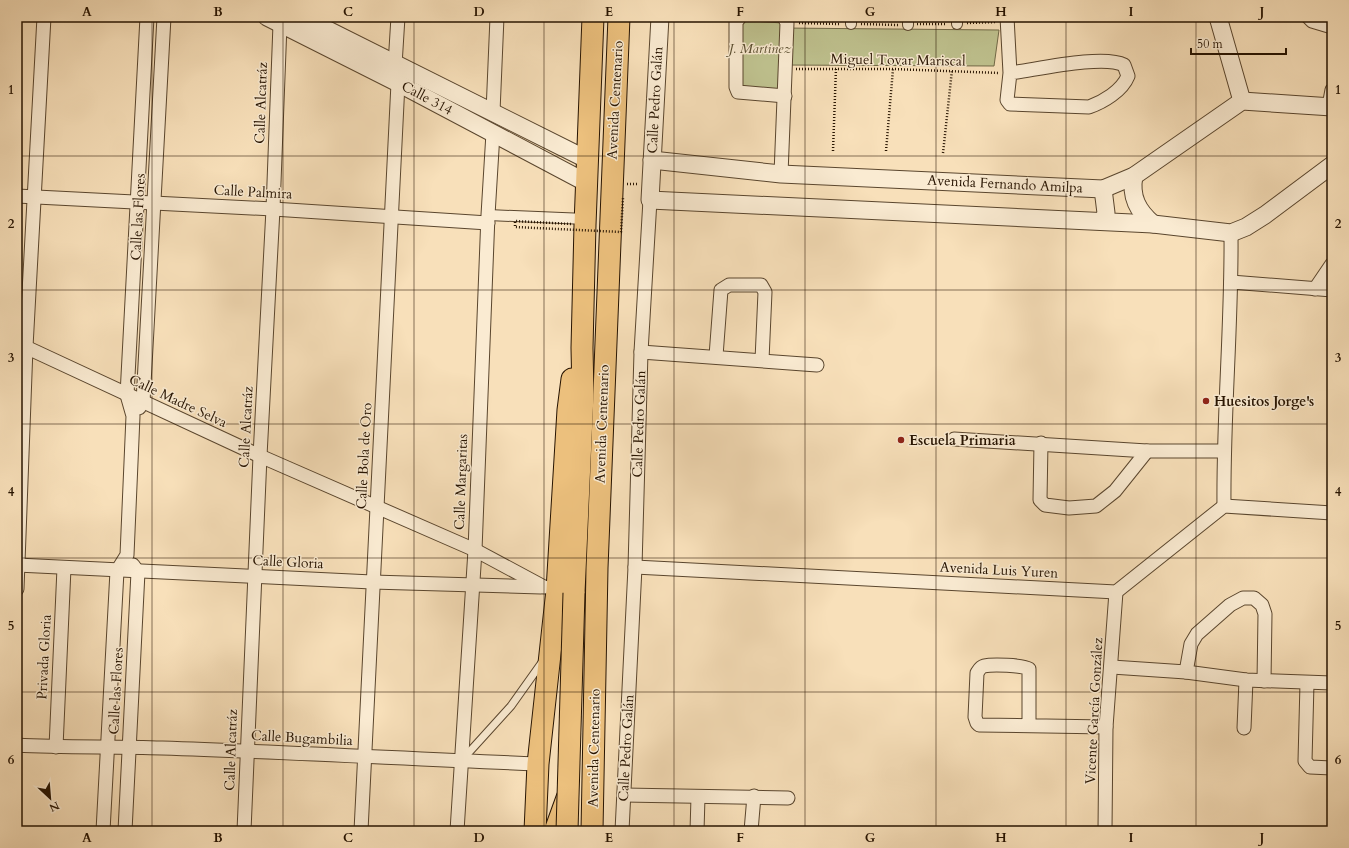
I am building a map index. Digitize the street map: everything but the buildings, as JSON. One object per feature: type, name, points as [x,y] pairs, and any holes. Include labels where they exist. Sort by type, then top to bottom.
[{"type":"main road","name":"Avenida Centenario","points":[[535,831],[538,764],[584,395],[578,222],[587,183],[592,17]]},
{"type":"main road","name":"Avenida Centenario","points":[[592,831],[597,568],[617,192],[619,17]]},
{"type":"main road","name":"Avenida Centenario","points":[[559,590],[567,831]]},
{"type":"main road","points":[[555,831],[568,795],[584,771],[594,761]]},
{"type":"street","points":[[17,588],[22,345],[35,196],[44,17]]},
{"type":"street","name":"Calle las Flores","points":[[127,555],[133,416],[127,395],[136,202],[147,17]]},
{"type":"street","name":"Calle las Flores","points":[[143,402],[164,17]]},
{"type":"street","points":[[302,17],[394,65],[588,160]]},
{"type":"street","points":[[394,65],[398,17]]},
{"type":"street","points":[[492,112],[497,17]]},
{"type":"street","name":"Calle Pedro Galán","points":[[622,831],[635,567],[641,352],[660,17]]},
{"type":"street","points":[[740,17],[736,22],[736,87],[738,92],[785,96]]},
{"type":"street","points":[[1007,17],[1010,73],[1007,100],[1010,104],[1078,108],[1099,104],[1125,83],[1128,76],[1124,65],[1118,62],[1099,61],[1010,73]]},
{"type":"street","points":[[1218,17],[1242,100],[1331,108],[1332,90]]},
{"type":"street","points":[[1308,17],[1312,21],[1332,27]]},
{"type":"street","points":[[782,174],[785,96],[785,18]]},
{"type":"street","name":"Calle 314","points":[[273,20],[398,83],[587,183]]},
{"type":"street","name":"Calle Alcatráz","points":[[244,831],[246,751],[256,576],[260,456],[273,209],[273,20]]},
{"type":"street","name":"Calle Bola de Oro","points":[[361,831],[372,582],[378,509],[398,83]]},
{"type":"street","name":"Avenida Fernando Amilpa","points":[[652,160],[782,174],[1103,189],[1134,176],[1242,100]]},
{"type":"street","name":"Calle Margaritas","points":[[457,831],[471,585],[475,550],[488,219],[493,133]]},
{"type":"street","points":[[650,200],[1103,221],[1154,224],[1231,233],[1246,227],[1265,215],[1330,165]]},
{"type":"street","points":[[1134,176],[1131,189],[1136,203],[1143,215],[1154,224]]},
{"type":"street","points":[[1103,189],[1106,212],[1103,221]]},
{"type":"street","name":"Calle Palmira","points":[[17,196],[273,209],[391,217],[488,219]]},
{"type":"street","points":[[488,219],[578,222]]},
{"type":"street","points":[[1224,506],[1223,451],[1231,282],[1231,233]]},
{"type":"street","points":[[1315,289],[1332,264]]},
{"type":"street","points":[[1231,282],[1332,290]]},
{"type":"street","points":[[716,356],[721,290],[729,284],[761,286],[765,292],[762,360]]},
{"type":"street","name":"Calle Madre Selva","points":[[22,345],[260,456],[378,509],[475,550],[559,590]]},
{"type":"street","points":[[641,352],[716,356],[817,365]]},
{"type":"street","points":[[133,416],[143,402]]},
{"type":"street","points":[[954,439],[1147,451],[1223,451]]},
{"type":"street","points":[[1041,444],[1040,500],[1048,506],[1069,508],[1098,505],[1115,491],[1147,451]]},
{"type":"street","points":[[1116,592],[1224,506],[1332,513]]},
{"type":"street","points":[[117,570],[127,555],[138,572]]},
{"type":"street","name":"Calle Gloria","points":[[18,565],[138,572],[471,585],[559,590]]},
{"type":"street","name":"Avenida Luis Yuren","points":[[635,567],[1116,592]]},
{"type":"street","name":"Privada Gloria","points":[[56,747],[64,568]]},
{"type":"street","name":"Calle las Flores","points":[[103,831],[117,570]]},
{"type":"street","name":"Calle las Flores","points":[[125,831],[138,572]]},
{"type":"street","name":"Vicente García González","points":[[1105,831],[1106,727],[1112,667],[1116,592]]},
{"type":"street","points":[[1186,672],[1191,644],[1196,634],[1230,605],[1243,598],[1254,598],[1262,605],[1265,614],[1264,681]]},
{"type":"street","points":[[1029,725],[1029,669],[1023,666],[988,666],[981,668],[977,673],[975,717],[977,724],[983,726],[1029,725],[1106,727]]},
{"type":"street","points":[[1112,667],[1186,672],[1246,680],[1332,684]]},
{"type":"street","points":[[1244,728],[1246,680]]},
{"type":"street","points":[[1307,683],[1304,757],[1306,765],[1332,768]]},
{"type":"street","name":"Calle Bugambilia","points":[[17,745],[56,747],[130,746],[538,764]]},
{"type":"street","points":[[624,795],[698,797],[754,796],[788,798]]},
{"type":"street","points":[[751,831],[754,796]]},
{"type":"street","points":[[697,831],[698,797]]},
{"type":"lane","points":[[461,761],[511,706],[552,648]]},
{"type":"path","points":[[833,151],[836,68]]},
{"type":"path","name":"Miguel Tovar Mariscal","points":[[785,70],[836,68],[952,70],[1010,73]]},
{"type":"path","points":[[886,151],[893,69]]},
{"type":"path","points":[[943,153],[952,70]]},
{"type":"path","points":[[578,222],[515,222],[515,227],[621,232],[617,192],[651,183]]},
{"type":"green space","name":"J. Martinez","points":[[735,20],[783,23],[783,28],[999,30],[994,66],[781,65],[779,94],[733,91]]},
{"type":"place","name":"Huesitos Jorge's","points":[[1206,401]]},
{"type":"place","name":"Escuela Primaria","points":[[901,440]]}]
